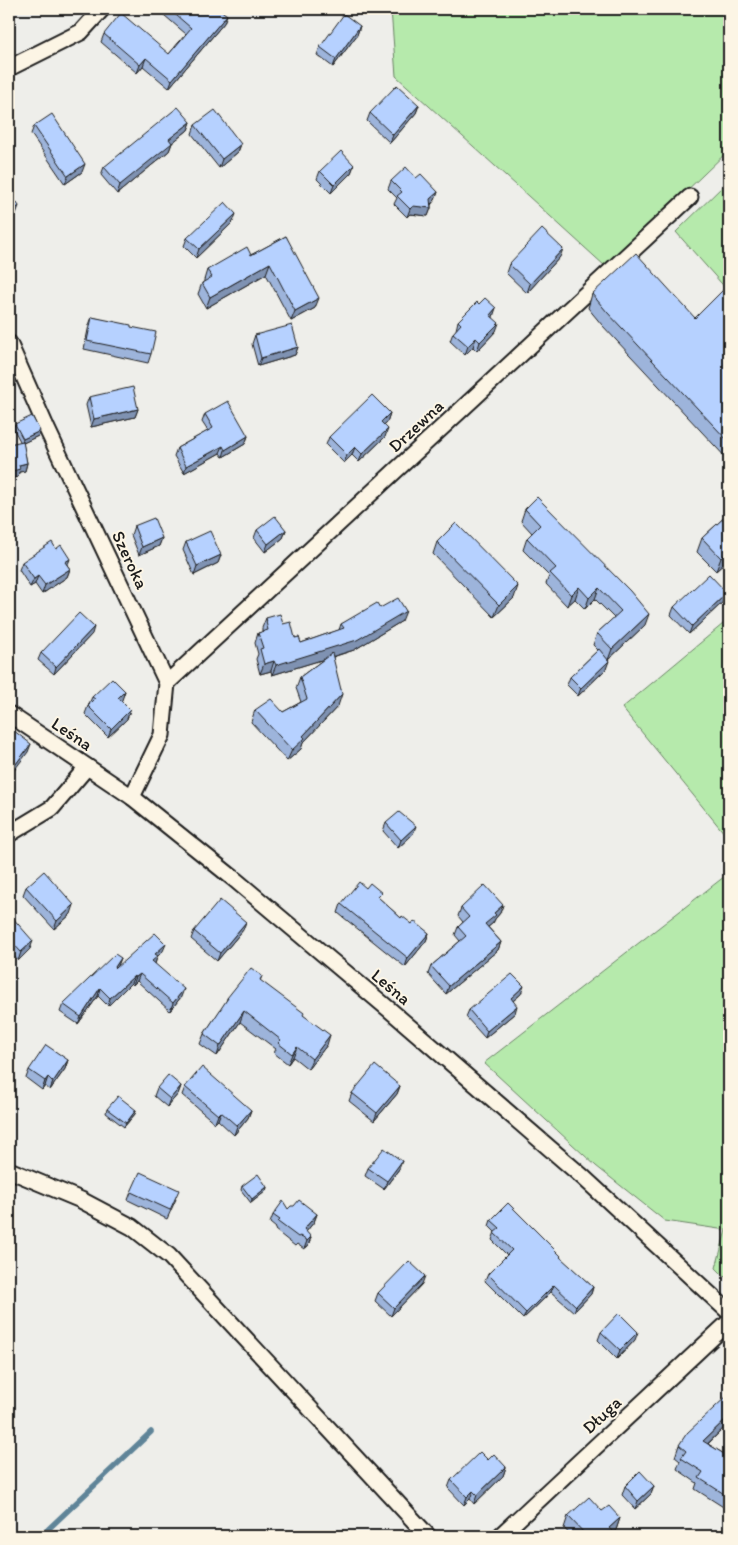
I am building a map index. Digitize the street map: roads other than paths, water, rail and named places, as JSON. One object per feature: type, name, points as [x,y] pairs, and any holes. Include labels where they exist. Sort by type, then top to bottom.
[{"type":"street","points":[[9,68],[82,32],[102,9]]},
{"type":"street","name":"Drzewna","points":[[167,683],[690,197]]},
{"type":"street","name":"Szeroka","points":[[9,343],[47,429],[167,683]]},
{"type":"street","points":[[132,797],[162,735],[167,683]]},
{"type":"street","name":"Leśna","points":[[9,714],[132,797],[233,878],[589,1182],[729,1312]]},
{"type":"street","points":[[9,834],[52,808],[87,767]]},
{"type":"street","points":[[9,1170],[81,1200],[132,1227],[169,1256],[428,1536]]},
{"type":"street","name":"Długa","points":[[500,1536],[729,1322]]},
{"type":"waterway","points":[[41,1536],[151,1432]]}]
